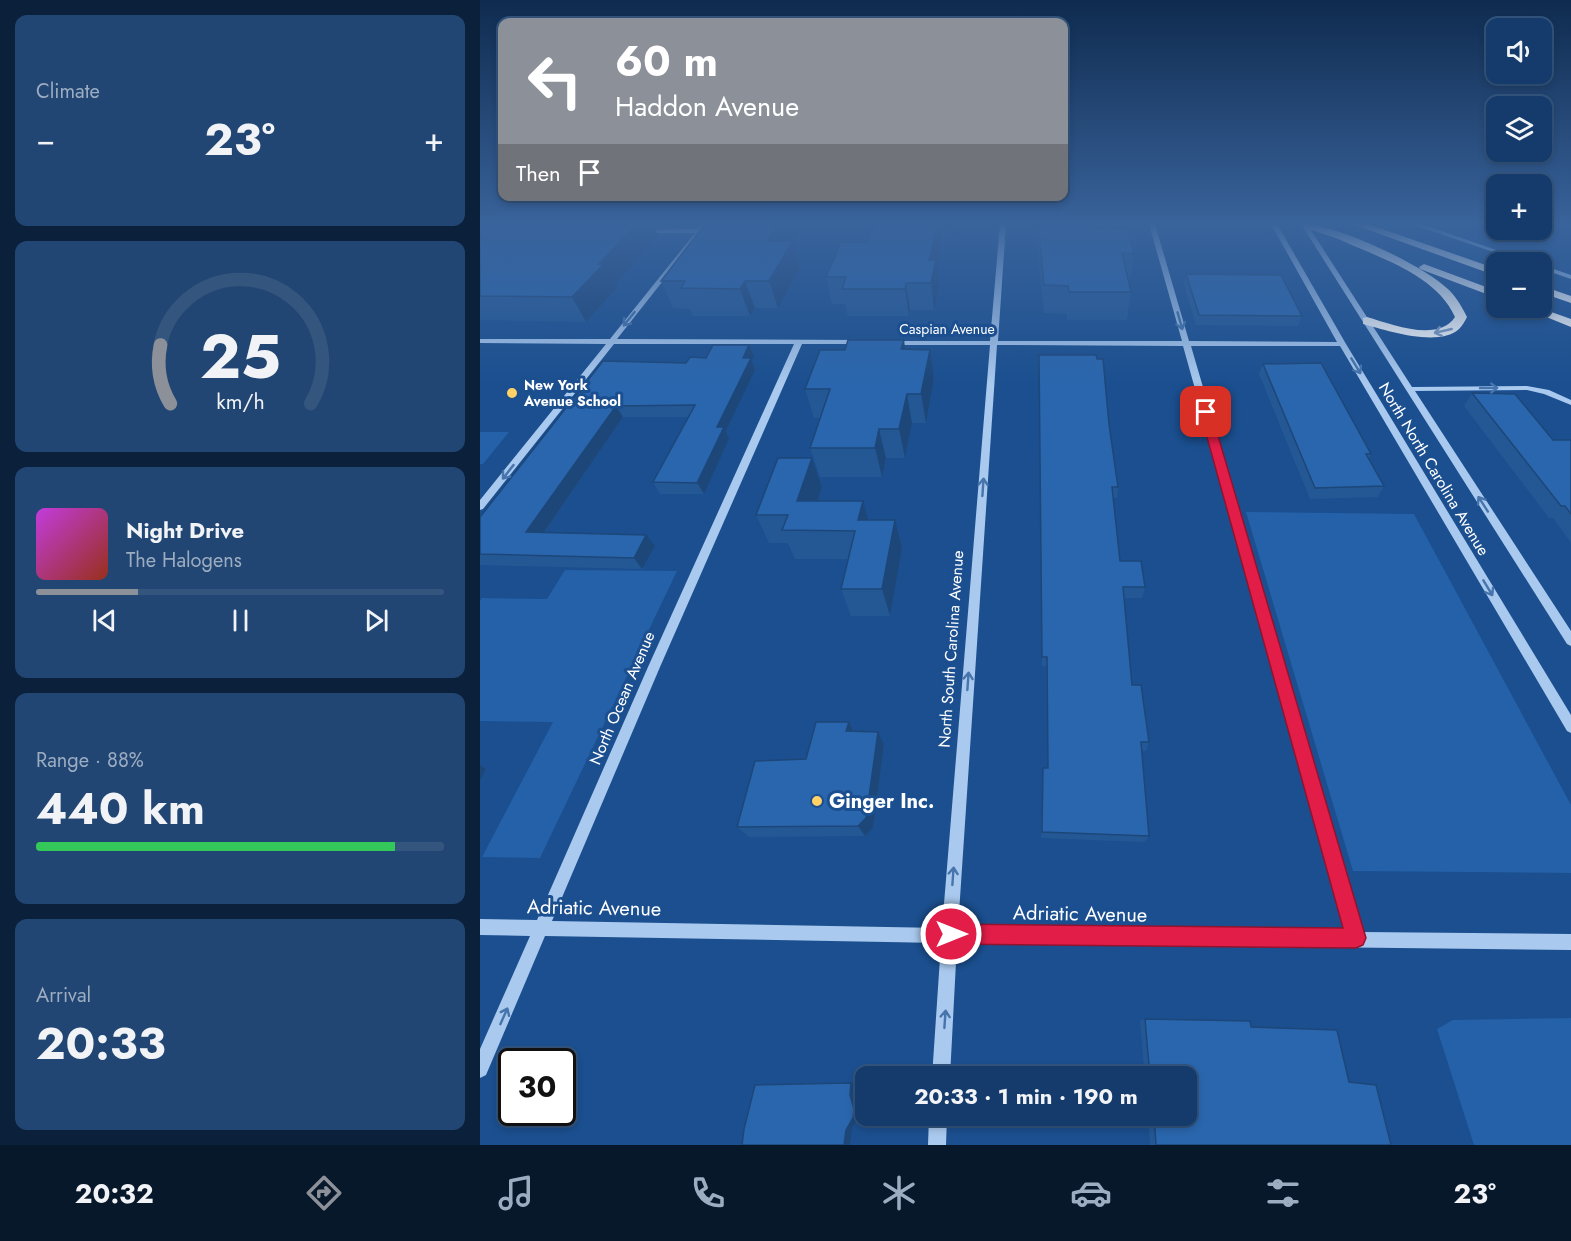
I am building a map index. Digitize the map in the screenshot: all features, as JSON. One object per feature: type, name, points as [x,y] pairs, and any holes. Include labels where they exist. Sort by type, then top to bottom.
[{"type":"highway","points":[[1367,321],[1402,330],[1435,333],[1450,330],[1456,326],[1461,318],[1456,304],[1435,284],[1422,277]]},
{"type":"highway","points":[[1450,277],[1486,291]]},
{"type":"highway","points":[[1552,293],[1571,300]]},
{"type":"highway","points":[[1552,316],[1571,323]]},
{"type":"street","points":[[480,507],[663,277]]},
{"type":"street","name":"North South Carolina Avenue","points":[[942,1066],[953,878],[999,277]]},
{"type":"street","points":[[1167,277],[1356,938]]},
{"type":"street","name":"North North Carolina Avenue","points":[[1304,277],[1571,727]]},
{"type":"street","name":"North North Carolina Avenue","points":[[1339,277],[1571,641]]},
{"type":"street","points":[[480,341],[867,342]]},
{"type":"street","name":"North Ocean Avenue","points":[[480,1069],[659,656],[799,342]]},
{"type":"street","name":"Caspian Avenue","points":[[878,342],[1342,344]]},
{"type":"street","points":[[1409,389],[1527,388],[1546,392],[1571,403]]},
{"type":"street","name":"Adriatic Avenue","points":[[480,927],[1571,942]]},
{"type":"street","points":[[937,1145],[938,1126]]},
{"type":"shaded area","points":[[480,432],[509,432],[483,464],[480,464]]},
{"type":"shaded area","points":[[1246,512],[1414,514],[1571,805],[1571,873],[1353,871]]},
{"type":"shaded area","points":[[565,570],[677,571],[540,858],[482,857],[553,722],[480,721],[480,601],[482,598],[547,599]]},
{"type":"shaded area","points":[[1571,1018],[1571,1145],[1474,1145],[1437,1029],[1453,1020]]},
{"type":"building","points":[[480,277],[591,277],[572,297],[480,296]]},
{"type":"building","points":[[664,277],[771,277],[769,281],[745,281],[740,289],[681,288],[685,281],[661,281]]},
{"type":"building","points":[[846,277],[932,277],[931,283],[906,283],[905,289],[842,289]]},
{"type":"building","points":[[1043,277],[1128,277],[1131,292],[1069,292],[1068,286],[1044,285]]},
{"type":"building","points":[[1187,277],[1282,277],[1302,316],[1199,315]]},
{"type":"building","points":[[848,340],[904,340],[901,349],[930,350],[921,394],[907,394],[899,429],[879,429],[875,448],[810,448],[830,389],[805,389],[820,350],[845,350]]},
{"type":"building","points":[[713,345],[749,345],[743,358],[751,358],[717,427],[724,427],[697,483],[653,482],[695,405],[616,406],[526,532],[646,535],[634,558],[480,554],[480,517],[603,361],[686,363],[690,357],[706,358]]},
{"type":"building","points":[[1039,355],[1096,355],[1097,359],[1103,359],[1118,487],[1112,487],[1120,561],[1141,561],[1145,587],[1123,587],[1132,685],[1141,685],[1149,742],[1141,742],[1149,836],[1042,832],[1043,768],[1048,768],[1047,657],[1042,657]]},
{"type":"building","points":[[1321,363],[1371,454],[1366,454],[1384,486],[1315,488],[1263,364]]},
{"type":"building","points":[[1472,393],[1515,394],[1553,440],[1571,440],[1571,514],[1565,506],[1561,506]]},
{"type":"building","points":[[778,458],[812,458],[797,501],[863,501],[858,520],[895,520],[882,589],[841,589],[855,531],[782,530],[788,515],[756,515]]},
{"type":"building","name":"Ginger Inc.","points":[[816,722],[849,722],[846,731],[878,732],[866,818],[858,826],[737,827],[755,761],[806,759]]},
{"type":"building","points":[[1145,1019],[1250,1021],[1251,1027],[1337,1030],[1349,1082],[1376,1085],[1391,1145],[1156,1145],[1155,1126],[1197,1126],[1197,1066],[1149,1066]]},
{"type":"building","points":[[851,1083],[853,1118],[846,1130],[844,1145],[742,1145],[755,1085]]},
{"type":"place","name":"New York Avenue School","points":[[512,393]]},
{"type":"place","name":"Ginger Inc.","points":[[817,801]]},
{"type":"route","points":[[951,934],[1356,938],[1206,412]]}]
